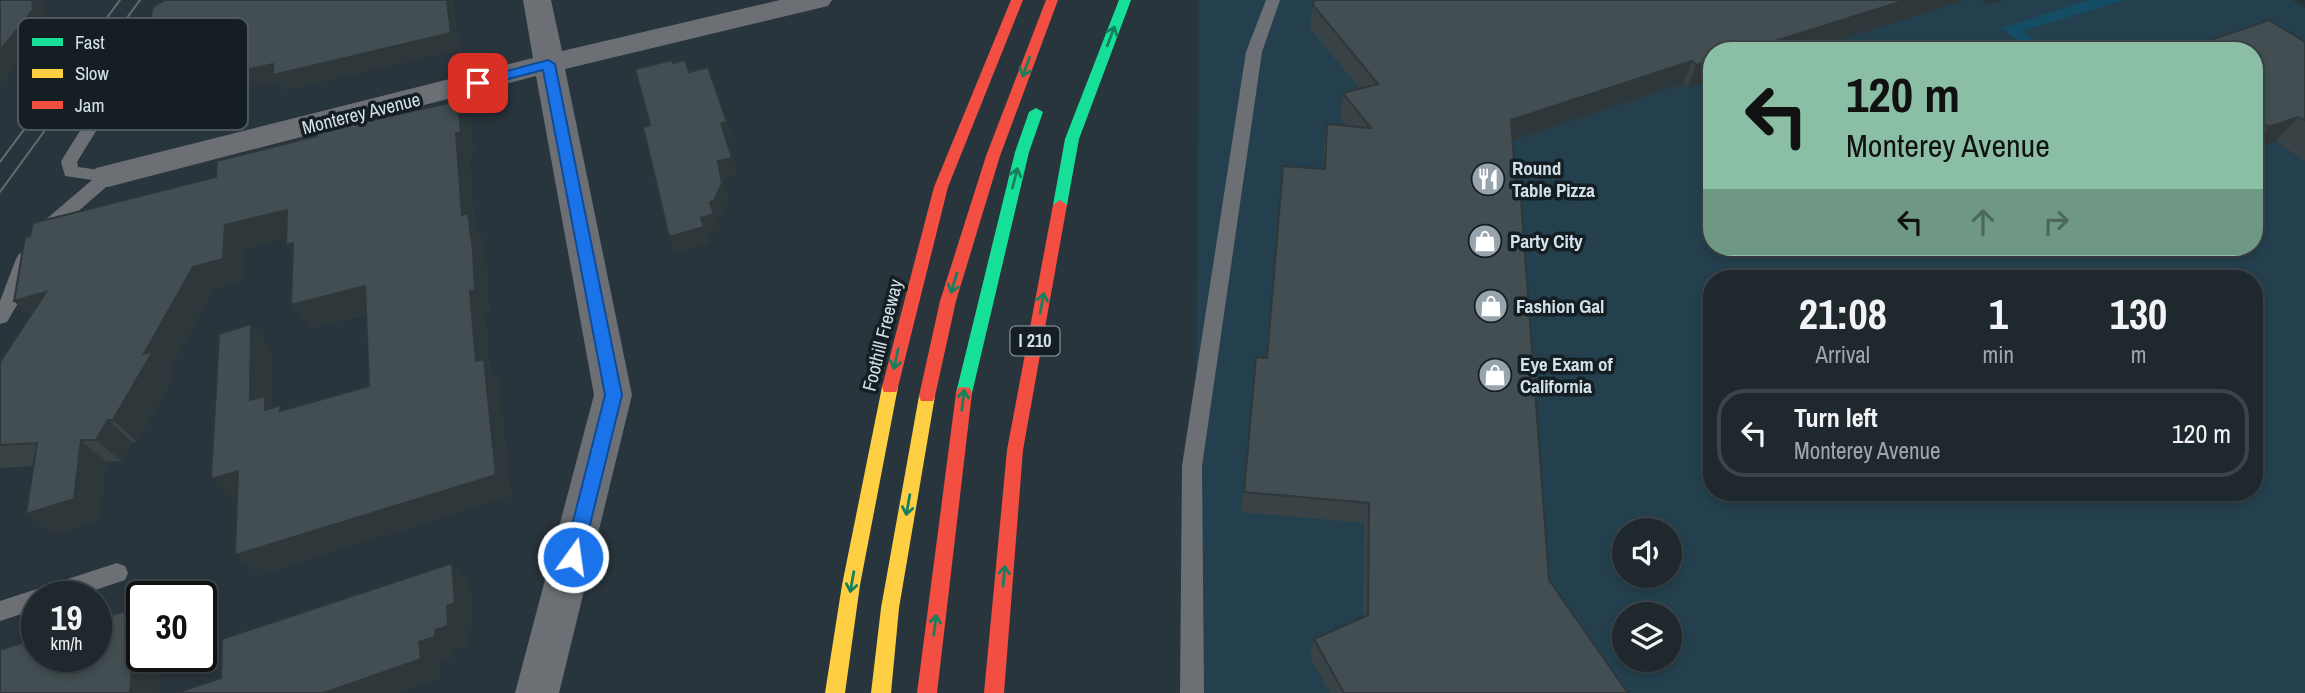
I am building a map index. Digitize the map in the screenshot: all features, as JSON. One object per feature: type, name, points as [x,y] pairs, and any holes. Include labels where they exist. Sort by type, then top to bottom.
[{"type":"highway","name":"Foothill Freeway","points":[[835,693],[851,585],[896,355],[942,187],[1017,0]]},
{"type":"highway","name":"I 210","points":[[994,693],[1015,450],[1069,153],[1125,0]]},
{"type":"highway","points":[[881,693],[890,608],[919,438],[948,301],[993,156],[1051,2]]},
{"type":"highway","points":[[927,693],[966,380],[1022,152],[1040,101]]},
{"type":"street","points":[[537,0],[613,395],[537,693]]},
{"type":"street","name":"Monterey Avenue","points":[[108,176],[548,64],[818,0]]},
{"type":"lane","points":[[159,18],[180,5],[207,0]]},
{"type":"lane","points":[[1192,693],[1192,466],[1254,52],[1273,0]]},
{"type":"lane","points":[[89,130],[69,162],[71,172],[108,176]]},
{"type":"lane","points":[[0,317],[12,298],[30,243],[108,176]]},
{"type":"lane","points":[[93,581],[117,573]]},
{"type":"lane","points":[[0,611],[21,604]]},
{"type":"shaded area","points":[[1199,0],[1982,0],[1988,5],[2004,0],[2292,0],[2305,8],[2305,693],[1194,693]]},
{"type":"shaded area","points":[[2089,0],[2125,0],[2022,31],[2038,42],[2020,42],[2002,28]]},
{"type":"building","points":[[0,0],[32,0],[33,10],[26,18],[18,18],[18,28],[0,50]]},
{"type":"building","points":[[165,0],[447,0],[451,33],[273,75],[273,64],[248,70],[248,18],[151,18],[152,8]]},
{"type":"building","points":[[1314,0],[1906,0],[1772,42],[1703,42],[1703,63],[1696,65],[1692,61],[1511,120],[1516,186],[1520,186],[1549,580],[1628,693],[1344,693],[1314,639],[1368,615],[1369,503],[1244,492],[1256,357],[1267,358],[1283,166],[1325,169],[1327,124],[1371,128],[1343,93],[1378,84],[1313,5]]},
{"type":"building","points":[[2269,20],[2305,42],[2305,121],[2298,117],[2269,127],[2263,123],[2263,42],[2205,42]]},
{"type":"building","points":[[672,60],[673,63],[685,60],[689,72],[708,67],[727,122],[721,123],[732,158],[718,161],[722,183],[714,201],[710,202],[714,214],[701,218],[704,227],[669,237],[643,127],[650,125],[635,69]]},
{"type":"building","points":[[458,101],[461,132],[456,133],[462,215],[468,213],[473,251],[475,290],[470,291],[476,361],[484,359],[496,475],[235,555],[238,471],[211,479],[219,334],[251,324],[250,400],[265,396],[265,410],[281,405],[280,411],[369,386],[365,286],[291,305],[293,243],[286,245],[287,210],[225,225],[223,259],[193,267],[144,354],[153,351],[113,420],[108,420],[96,440],[81,440],[74,499],[26,514],[37,443],[0,445],[0,362],[46,292],[14,301],[25,237],[30,236],[33,223],[216,177],[217,161],[317,136],[317,123],[358,114],[358,123]]},
{"type":"building","points":[[452,563],[455,603],[447,606],[448,626],[435,630],[435,637],[419,642],[421,659],[324,693],[176,693],[221,678],[222,639]]},
{"type":"building","points":[[126,610],[126,672],[132,672],[130,693],[0,693],[0,650],[21,643],[21,672],[112,672],[112,615]]},
{"type":"tram line","points":[[107,18],[120,0]]},
{"type":"tram line","points":[[127,18],[140,0]]},
{"type":"tram line","points":[[0,162],[24,130]]},
{"type":"tram line","points":[[0,192],[45,130]]},
{"type":"traffic: fast","points":[[1060,205],[1072,139],[1125,0]]},
{"type":"traffic: fast","points":[[964,393],[1022,152],[1036,112]]},
{"type":"traffic: slow","points":[[835,693],[851,585],[890,387]]},
{"type":"traffic: slow","points":[[881,693],[890,608],[927,396]]},
{"type":"traffic: jam","points":[[890,387],[941,187],[1017,0]]},
{"type":"traffic: jam","points":[[927,396],[948,301],[993,156],[1052,0]]},
{"type":"traffic: jam","points":[[994,693],[1015,450],[1060,205]]},
{"type":"traffic: jam","points":[[927,693],[964,393]]},
{"type":"place","name":"Round Table Pizza","points":[[1488,179]]},
{"type":"place","name":"Party City","points":[[1485,241]]},
{"type":"place","name":"Fashion Gal","points":[[1491,306]]},
{"type":"place","name":"Eye Exam of California","points":[[1495,375]]},
{"type":"route","points":[[478,83],[548,64],[613,395],[573,557]]}]
